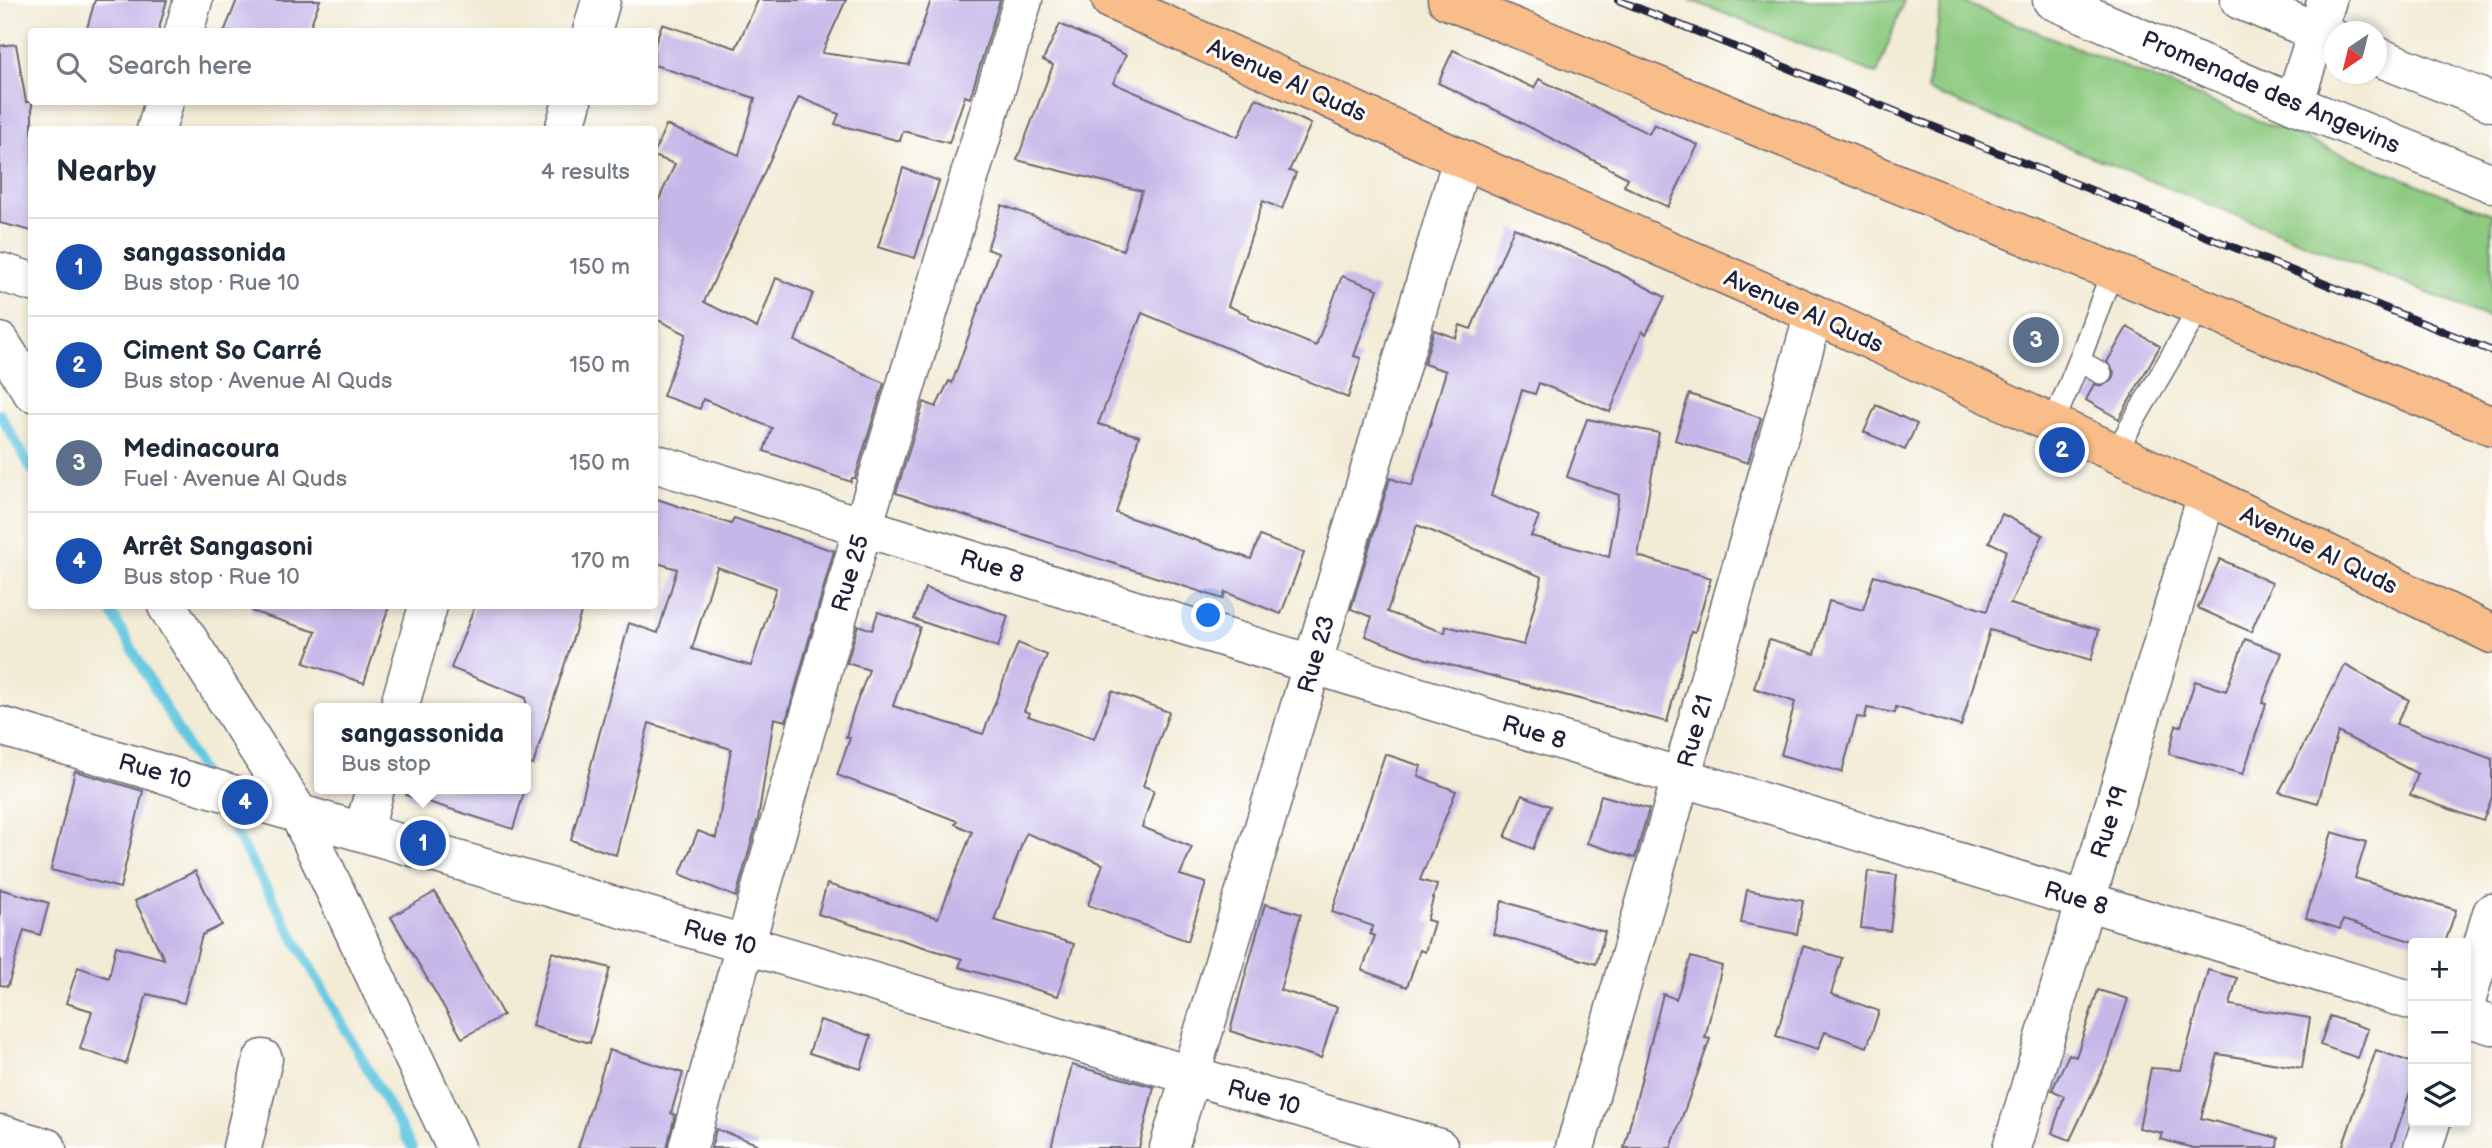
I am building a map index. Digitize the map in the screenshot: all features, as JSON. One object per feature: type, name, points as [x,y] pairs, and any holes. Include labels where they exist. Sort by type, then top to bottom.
[{"type":"main road","name":"Avenue Al Quds","points":[[1111,0],[1814,314],[2207,495],[2492,634]]},
{"type":"main road","points":[[1447,0],[2492,426]]},
{"type":"street","points":[[185,28],[193,0]]},
{"type":"street","points":[[593,28],[601,0]]},
{"type":"street","name":"Rue 25","points":[[688,1148],[863,527],[1023,0]]},
{"type":"street","name":"Promenade des Angevins","points":[[2052,0],[2294,104],[2492,183]]},
{"type":"street","points":[[2240,0],[2324,22]]},
{"type":"street","points":[[2294,104],[2324,28]]},
{"type":"street","points":[[2387,60],[2492,102]]},
{"type":"street","points":[[157,126],[163,105]]},
{"type":"street","points":[[565,126],[571,105]]},
{"type":"street","name":"Rue 23","points":[[1169,1148],[1462,159]]},
{"type":"street","points":[[0,272],[28,281]]},
{"type":"street","name":"Rue 21","points":[[1575,1148],[1814,314]]},
{"type":"street","points":[[0,342],[28,386]]},
{"type":"street","name":"Rue 8","points":[[658,464],[2408,999]]},
{"type":"street","name":"Rue 19","points":[[2012,1148],[2207,495]]},
{"type":"street","points":[[169,609],[299,814],[456,1148]]},
{"type":"street","points":[[399,703],[427,609]]},
{"type":"street","name":"Rue 10","points":[[0,726],[1439,1148]]},
{"type":"street","points":[[363,832],[374,794]]},
{"type":"street","points":[[2466,1001],[2492,913]]},
{"type":"street","points":[[2471,1019],[2492,1025]]},
{"type":"street","points":[[242,1148],[263,1059]]},
{"type":"street","points":[[2423,1148],[2429,1127]]},
{"type":"street","points":[[0,1134],[47,1148]]},
{"type":"lane","points":[[2053,424],[2112,271]]},
{"type":"lane","points":[[2115,453],[2141,395],[2200,307]]},
{"type":"lane","points":[[2079,361],[2101,373]]},
{"type":"green space","points":[[1690,0],[1904,0],[1877,74]]},
{"type":"green space","points":[[1942,0],[1957,0],[2492,214],[2492,319],[1927,90]]},
{"type":"building","points":[[95,0],[167,0],[159,28],[87,28]]},
{"type":"building","points":[[237,0],[320,0],[310,28],[226,28]]},
{"type":"building","points":[[758,0],[846,0],[822,53],[909,65],[931,0],[1000,0],[970,98],[965,96],[949,143],[903,131],[900,141],[835,124],[839,114],[799,97],[704,302],[757,328],[776,278],[813,293],[795,341],[884,383],[855,478],[852,478],[851,482],[764,451],[772,428],[703,399],[700,409],[663,396],[686,334],[658,320],[658,201],[675,164],[658,158],[658,144],[666,125],[739,155],[755,98],[658,66],[658,36],[662,24],[736,48]]},
{"type":"building","points":[[1060,24],[1126,55],[1113,83],[1238,137],[1256,98],[1311,124],[1289,171],[1296,173],[1282,209],[1263,201],[1228,306],[1249,315],[1248,318],[1316,346],[1342,276],[1378,289],[1354,356],[1361,358],[1348,398],[1142,313],[1098,424],[1139,436],[1116,513],[1251,559],[1260,536],[1304,553],[1281,614],[1225,592],[1223,599],[896,493],[924,402],[936,407],[949,381],[952,383],[998,253],[987,249],[1002,205],[1123,250],[1142,191],[1017,160],[1053,65],[1043,60]]},
{"type":"building","points":[[16,44],[26,102],[32,105],[32,126],[28,126],[28,230],[0,223],[0,46]]},
{"type":"building","points":[[1453,50],[1534,88],[1539,79],[1649,134],[1654,124],[1698,145],[1668,207],[1624,186],[1628,178],[1438,83]]},
{"type":"building","points":[[903,168],[939,181],[915,258],[878,247]]},
{"type":"building","points":[[1514,228],[1603,265],[1665,297],[1646,334],[1642,331],[1610,412],[1539,383],[1535,394],[1522,390],[1491,496],[1539,516],[1531,536],[1609,557],[1619,495],[1567,477],[1587,419],[1659,433],[1638,556],[1711,578],[1695,632],[1691,631],[1667,722],[1427,659],[1365,636],[1372,617],[1351,609],[1390,478],[1412,486],[1446,371],[1424,364],[1434,330],[1456,338],[1460,325],[1471,329]],"holes":[[[1417,525],[1542,577],[1524,645],[1446,626],[1445,633],[1387,612]]]},
{"type":"building","points":[[2127,327],[2160,346],[2119,419],[2086,400],[2094,384],[2102,386],[2112,380],[2114,372],[2107,362]]},
{"type":"building","points":[[1689,394],[1761,418],[1748,463],[1675,440]]},
{"type":"building","points":[[1876,405],[1917,424],[1905,450],[1864,432]]},
{"type":"building","points":[[658,499],[731,524],[734,518],[834,551],[786,721],[774,718],[758,819],[736,897],[680,874],[698,831],[716,838],[731,749],[649,723],[616,855],[571,840],[629,623],[658,633],[677,569],[658,563]],"holes":[[[717,567],[776,588],[751,666],[692,649]]]},
{"type":"building","points":[[2002,514],[2043,535],[2010,604],[2099,630],[2091,660],[1990,630],[1961,726],[1896,707],[1895,713],[1867,708],[1865,718],[1857,717],[1842,772],[1781,755],[1795,702],[1754,688],[1769,640],[1815,654],[1829,601],[1863,610],[1874,575],[1987,611],[2006,550],[1989,542]]},
{"type":"building","points":[[2220,559],[2272,583],[2251,632],[2198,608]]},
{"type":"building","points":[[925,588],[1008,616],[998,647],[914,619]]},
{"type":"building","points":[[388,609],[364,683],[304,663],[316,632],[251,611]]},
{"type":"building","points":[[474,609],[582,609],[533,765],[531,703],[526,703],[526,698],[451,668]]},
{"type":"building","points":[[878,612],[920,627],[893,706],[983,734],[1018,643],[1047,655],[1024,711],[1030,713],[1028,716],[1094,739],[1112,691],[1169,712],[1143,786],[1154,790],[1142,827],[1192,847],[1180,875],[1206,883],[1188,941],[1088,905],[1103,864],[1026,833],[994,920],[1074,944],[1058,996],[959,967],[962,959],[818,914],[827,884],[938,918],[972,832],[955,824],[957,821],[837,775],[850,738],[846,737],[853,712],[869,670],[847,663],[858,625],[872,630]]},
{"type":"building","points":[[2245,639],[2282,653],[2262,703],[2266,704],[2243,774],[2169,754],[2176,725],[2181,726],[2195,681],[2226,691]]},
{"type":"building","points":[[2345,665],[2409,700],[2396,724],[2492,759],[2492,797],[2483,821],[2410,795],[2418,774],[2338,732],[2318,803],[2279,792]]},
{"type":"building","points":[[1385,754],[1421,766],[1418,776],[1456,791],[1420,880],[1437,885],[1427,920],[1434,922],[1425,952],[1420,950],[1407,987],[1362,970],[1375,936],[1370,934],[1373,926],[1332,912]]},
{"type":"building","points":[[75,771],[143,791],[120,888],[51,870]]},
{"type":"building","points":[[406,794],[524,794],[513,829]]},
{"type":"building","points":[[1522,795],[1550,806],[1533,849],[1505,837]]},
{"type":"building","points":[[1601,795],[1649,809],[1635,858],[1587,843]]},
{"type":"building","points":[[2332,832],[2366,842],[2355,878],[2456,910],[2447,938],[2408,938],[2408,940],[2343,920],[2340,929],[2306,918]]},
{"type":"building","points":[[195,871],[222,925],[202,935],[184,1003],[147,994],[126,1064],[80,1049],[92,1011],[66,1003],[78,967],[109,978],[116,946],[164,959],[135,901]]},
{"type":"building","points":[[1868,871],[1897,875],[1890,931],[1861,928]]},
{"type":"building","points":[[0,889],[49,903],[40,935],[24,930],[8,986],[0,985]]},
{"type":"building","points":[[1747,890],[1803,901],[1797,934],[1741,923]]},
{"type":"building","points":[[435,892],[503,1015],[462,1038],[391,917]]},
{"type":"building","points":[[1502,901],[1605,932],[1596,964],[1493,934]]},
{"type":"building","points":[[1265,904],[1301,914],[1280,990],[1337,1007],[1321,1058],[1230,1031]]},
{"type":"building","points":[[1803,946],[1842,958],[1831,994],[1879,1011],[1867,1047],[1825,1032],[1818,1049],[1776,1036]]},
{"type":"building","points":[[552,952],[610,968],[590,1043],[532,1026]]},
{"type":"building","points":[[1691,957],[1722,966],[1705,1038],[1710,1039],[1671,1148],[1624,1148],[1663,994],[1676,999]]},
{"type":"building","points":[[2208,970],[2237,978],[2230,1005],[2310,1018],[2302,1068],[2218,1054],[2201,1118],[2278,1138],[2277,1148],[2193,1148],[2160,1139],[2162,1133],[2139,1128],[2151,1068],[2181,1070]]},
{"type":"building","points":[[2098,990],[2128,999],[2109,1057],[2070,1140],[2052,1133],[2064,1096],[2052,1090],[2069,1054],[2076,1057]]},
{"type":"building","points":[[2330,1016],[2368,1029],[2358,1058],[2320,1045]]},
{"type":"building","points":[[820,1020],[871,1036],[861,1069],[809,1053]]},
{"type":"building","points":[[609,1050],[683,1073],[671,1113],[675,1115],[667,1148],[578,1148]]},
{"type":"building","points":[[2376,1050],[2408,1061],[2408,1098],[2391,1148],[2342,1148]]},
{"type":"building","points":[[1072,1065],[1154,1087],[1139,1148],[1051,1148]]},
{"type":"building","points":[[716,1129],[757,1144],[756,1148],[711,1148]]},
{"type":"waterway","points":[[0,414],[28,463]]},
{"type":"waterway","points":[[110,609],[202,773]]},
{"type":"waterway","points":[[217,800],[412,1148]]},
{"type":"railway","points":[[1618,0],[2492,351]]},
{"type":"place","name":"Medinacoura","points":[[2036,340]]},
{"type":"place","name":"Ciment So Carré","points":[[2062,450]]},
{"type":"place","name":"Arrêt Sangasoni","points":[[245,802]]},
{"type":"place","name":"sangassonida","points":[[423,843]]}]
